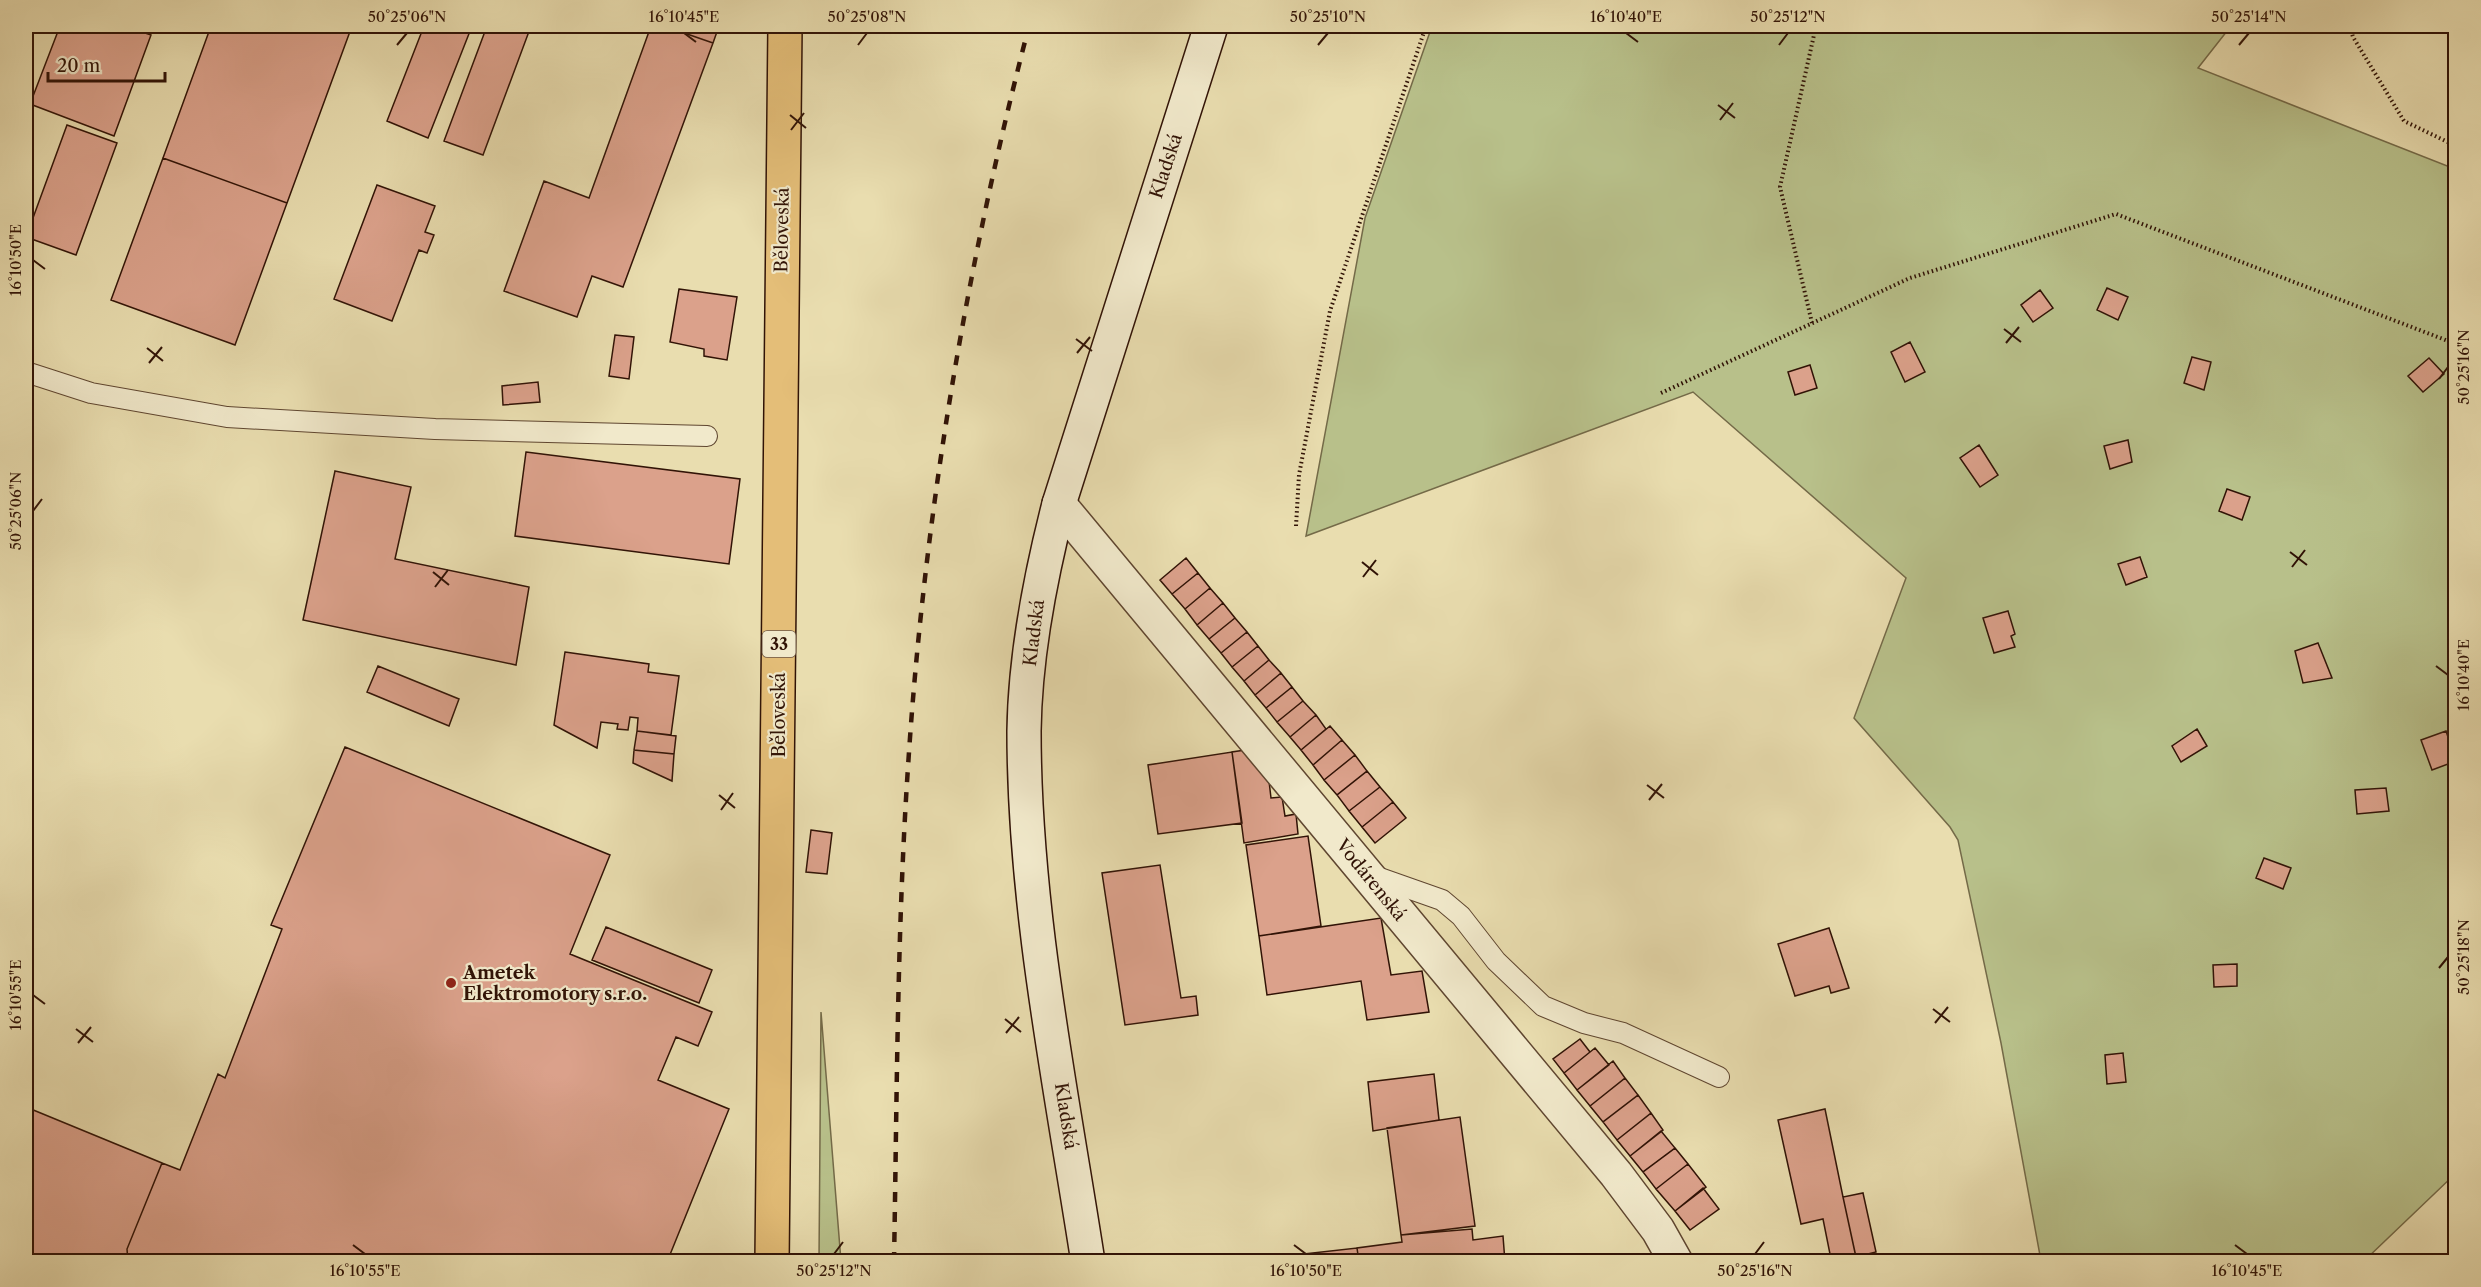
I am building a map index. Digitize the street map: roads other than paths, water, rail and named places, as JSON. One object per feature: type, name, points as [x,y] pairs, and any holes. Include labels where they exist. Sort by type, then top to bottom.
[{"type":"main road","name":"Běloveská","points":[[772,1262],[785,26]]},
{"type":"main road","name":"Kladská","points":[[1088,1262],[1042,968],[1026,791],[1024,729],[1034,626],[1042,570],[1059,504],[1211,26]]},
{"type":"main road","name":"Vodárenská","points":[[1059,504],[1616,1174],[1658,1230],[1676,1262]]},
{"type":"lane","points":[[26,372],[91,393],[227,417],[435,429],[707,436]]},
{"type":"lane","points":[[1365,873],[1442,900],[1461,916],[1496,961],[1543,1006],[1584,1023],[1623,1033],[1719,1077]]},
{"type":"railway","points":[[894,1262],[904,829],[915,673],[925,580],[937,486],[967,300],[1006,117],[1029,26]]},
{"type":"place","name":"Ametek Elektromotory s.r.o.","points":[[451,983]]}]
